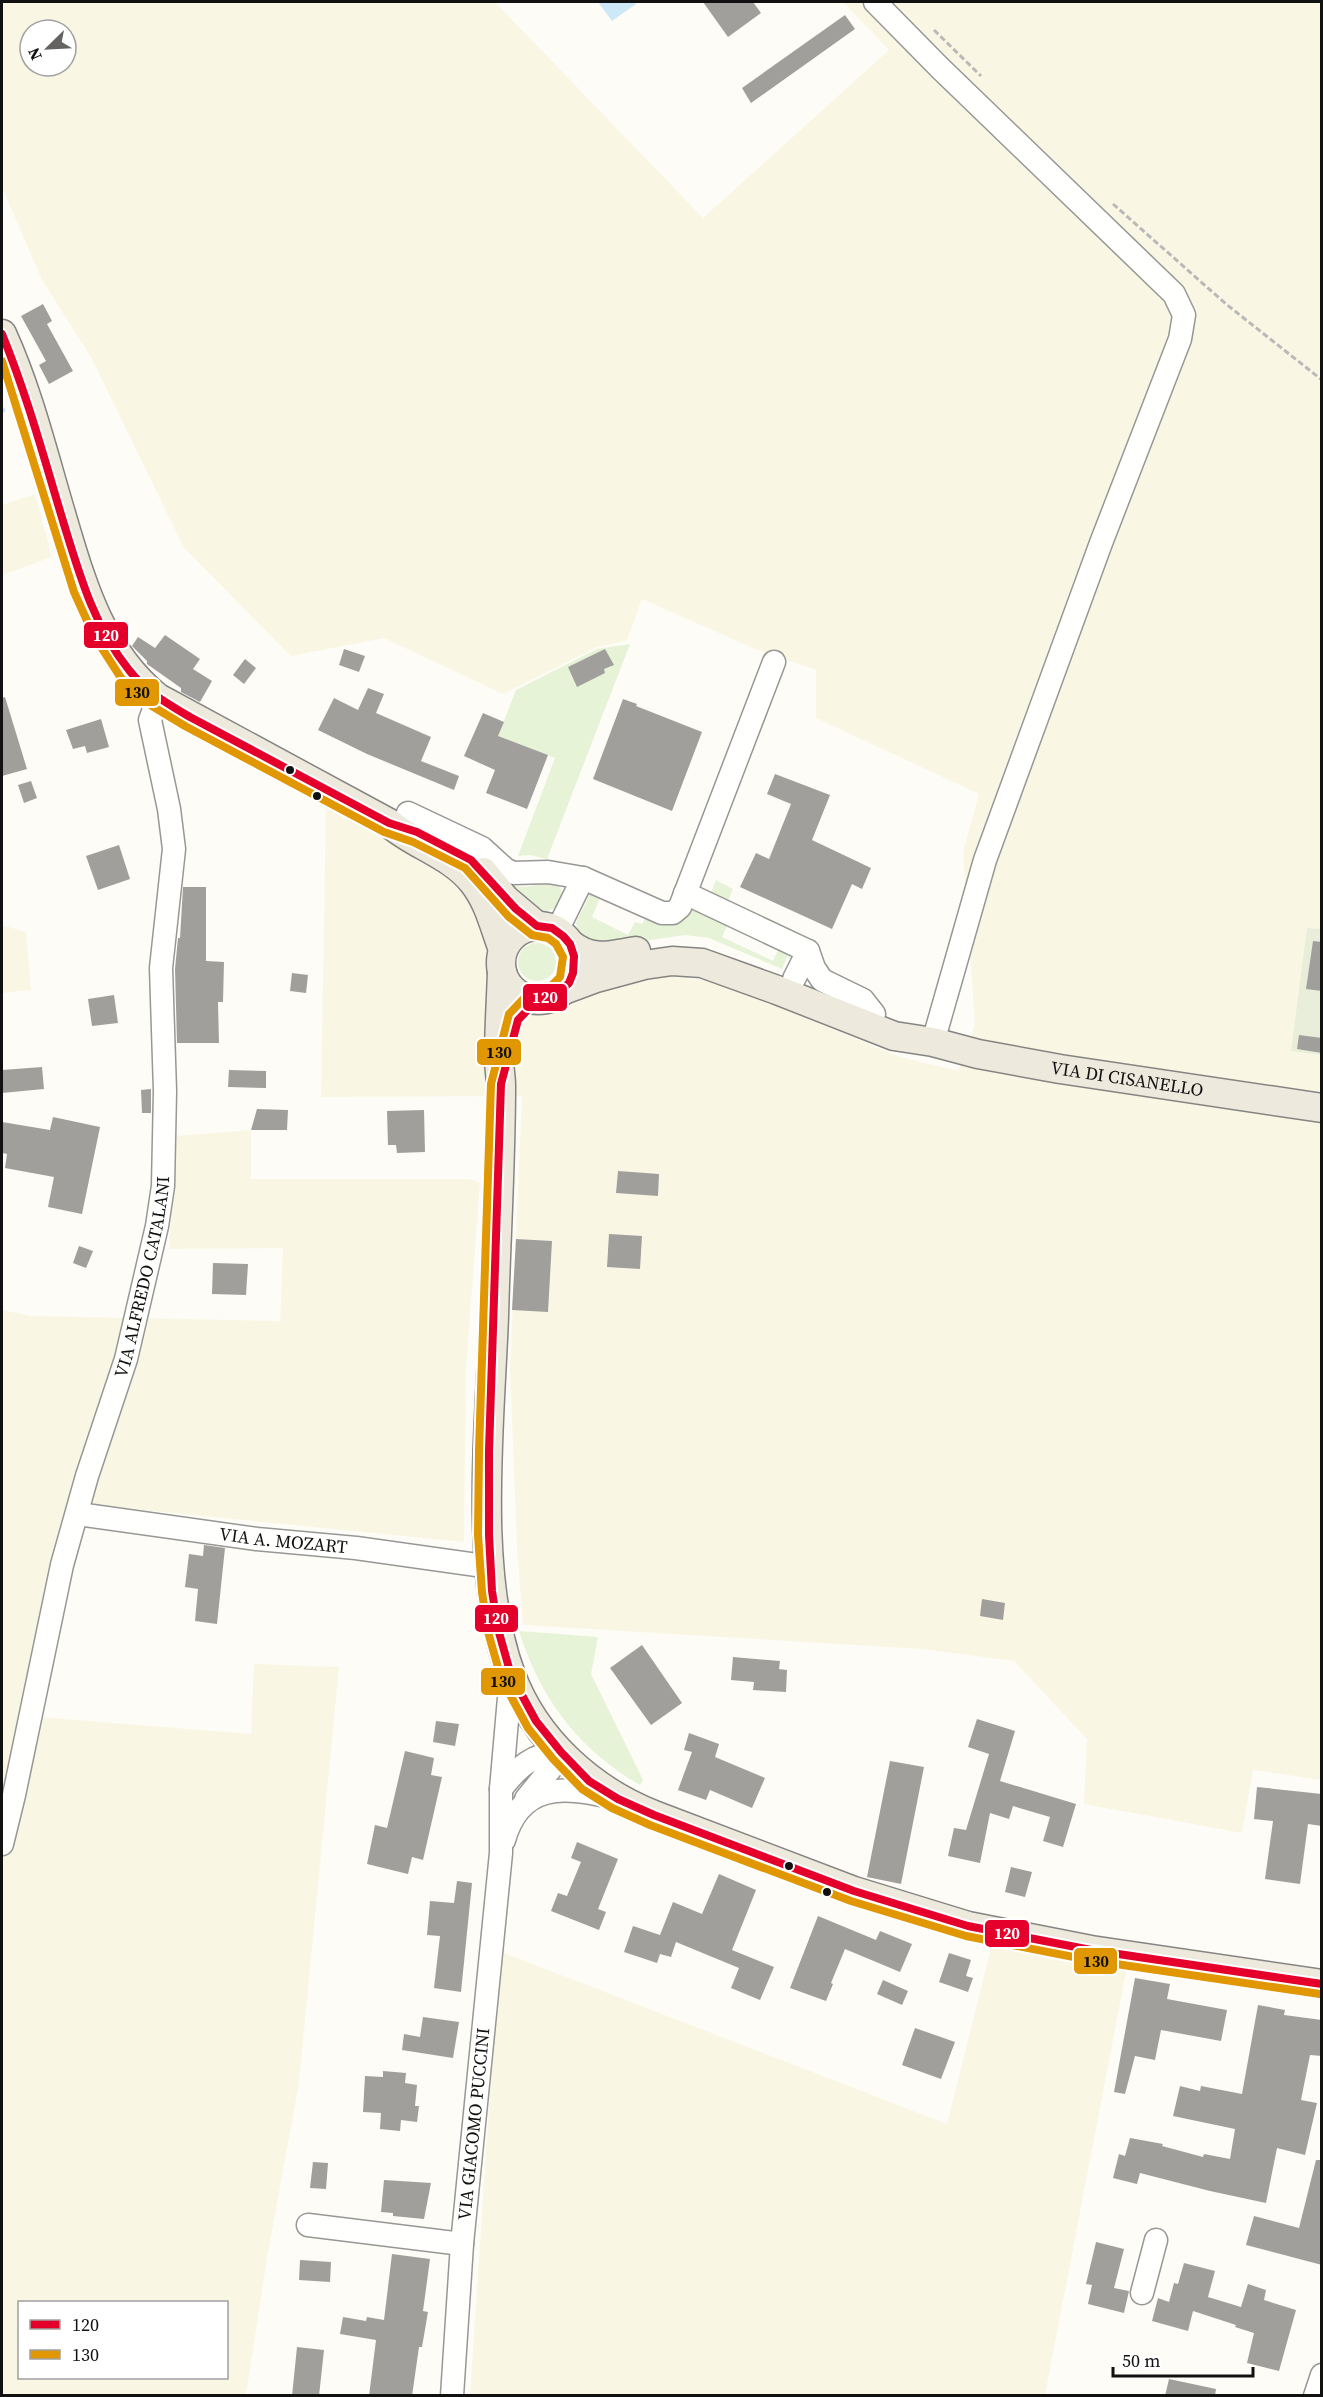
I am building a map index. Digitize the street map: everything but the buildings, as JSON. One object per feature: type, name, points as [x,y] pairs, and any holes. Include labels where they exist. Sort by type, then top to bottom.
[{"type":"main road","points":[[2,334],[17,371],[90,604],[120,658],[144,686],[158,698],[399,818],[404,836],[452,864],[472,880],[486,904],[514,992],[528,998],[549,995]]},
{"type":"main road","name":"VIA DI CISANELLO","points":[[399,818],[412,830],[471,860],[505,899],[581,952],[598,957],[672,945],[704,946],[760,964],[786,984],[894,1036],[933,1041]]},
{"type":"main road","points":[[501,1084],[515,1026],[521,1016],[568,983],[573,973],[575,962],[555,933],[523,928],[516,933],[503,961],[489,1451],[490,1567],[496,1618],[511,1675],[536,1721],[561,1752],[590,1780],[618,1799],[854,1892],[968,1926],[1071,1947],[1322,1984]]},
{"type":"main road","name":"VIA DI CISANELLO","points":[[549,995],[630,968],[682,961],[713,966],[786,984],[874,1014],[933,1041],[978,1054],[1060,1069],[1322,1108]]},
{"type":"street","points":[[875,2],[940,68],[1174,294],[1184,315],[1184,326],[1168,375],[1101,543],[985,860],[933,1041]]},
{"type":"street","points":[[399,818],[482,848],[505,869],[513,873],[548,872],[583,878],[665,914],[673,913],[678,909],[685,893],[774,662]]},
{"type":"street","name":"VIA ALFREDO CATALANI","points":[[2,1844],[62,1564],[135,1325],[157,1226],[163,1186],[165,1091],[161,968],[174,849],[169,809],[150,720],[158,698]]},
{"type":"street","points":[[555,933],[583,878]]},
{"type":"street","points":[[685,893],[808,951],[814,968],[822,980],[863,1000],[874,1014]]},
{"type":"street","points":[[786,984],[808,951]]},
{"type":"street","name":"VIA A. MOZART","points":[[78,1514],[258,1539],[356,1548],[490,1567]]},
{"type":"street","name":"VIA GIACOMO PUCCINI","points":[[452,2396],[462,2244],[501,1853],[501,1789],[511,1675]]},
{"type":"street","points":[[501,1789],[516,1769],[528,1760],[547,1753],[561,1752]]},
{"type":"street","name":"VIA GIACOMO PUCCINI","points":[[501,1853],[510,1821],[550,1770],[561,1752]]},
{"type":"street","points":[[520,1806],[544,1793],[559,1791],[589,1792],[618,1799]]},
{"type":"street","points":[[308,2225],[462,2244]]},
{"type":"street","points":[[1142,2293],[1156,2240]]},
{"type":"street","points":[[1315,2396],[1322,2375]]},
{"type":"path","points":[[930,26],[981,76]]},
{"type":"path","points":[[1107,198],[1209,289],[1322,380]]},
{"type":"shaded area","points":[[2,2],[495,2],[703,218],[889,50],[843,2],[1321,2],[1322,929],[1307,928],[1292,1051],[1322,1055],[1321,1780],[1253,1770],[1242,1833],[1084,1804],[1087,1739],[1014,1661],[922,1649],[523,1625],[517,1547],[510,1369],[522,1096],[321,1097],[326,802],[459,882],[474,901],[488,950],[493,991],[543,1014],[584,993],[651,975],[716,981],[900,1057],[958,1071],[975,1025],[963,852],[979,794],[816,718],[816,670],[755,649],[642,599],[627,640],[595,648],[503,694],[384,638],[291,656],[184,548],[92,359],[42,280],[2,187]]},
{"type":"shaded area","points":[[35,494],[52,557],[2,575],[2,505]]},
{"type":"shaded area","points":[[2,925],[26,932],[31,990],[2,993]]},
{"type":"shaded area","points":[[251,1130],[251,1179],[471,1179],[480,1183],[466,1369],[464,1542],[91,1505],[61,1614],[40,1717],[251,1734],[254,1664],[339,1667],[299,2083],[267,2258],[246,2395],[2,2395],[2,1310],[31,1316],[280,1321],[283,1248],[169,1249],[176,1136]]},
{"type":"shaded area","points":[[992,1944],[1127,1967],[1045,2395],[470,2396],[499,1951],[947,2124]]},
{"type":"green space","points":[[630,644],[547,859],[530,855],[518,856],[555,758],[498,736],[516,690],[597,649]]},
{"type":"green space","points":[[716,880],[733,889],[721,918],[728,924],[722,937],[773,961],[779,948],[786,951],[788,955],[782,969],[709,938],[685,935],[596,948],[578,933],[576,923],[590,894],[599,895],[600,898],[592,917],[628,935],[635,922],[642,924],[647,916],[665,924],[676,922],[690,905],[703,911]]},
{"type":"green space","points":[[543,882],[556,883],[561,889],[562,897],[553,909],[542,912],[507,884],[525,887]]},
{"type":"green space","points":[[1307,928],[1321,929],[1321,1055],[1291,1051]]},
{"type":"green space","points":[[537,943],[551,948],[556,962],[551,976],[537,981],[523,976],[518,962],[523,948]]},
{"type":"green space","points":[[519,1631],[598,1637],[591,1674],[643,1780],[640,1785],[598,1755],[564,1720],[538,1678]]},
{"type":"water","points":[[598,2],[635,2],[636,4],[612,21]]},
{"type":"transit line","name":"120","points":[[2,334],[27,403],[89,599],[106,636],[135,678],[157,696],[190,717],[389,823],[417,832],[471,860],[516,909],[537,926],[552,928],[570,944],[574,956],[573,973],[569,983],[557,994],[537,1000],[518,1020],[501,1084],[489,1451],[492,1591],[498,1629],[511,1675],[536,1721],[589,1781],[618,1799],[654,1815],[854,1891],[968,1926],[1091,1950],[1322,1984]]},
{"type":"transit line","name":"130","points":[[2,361],[74,592],[94,636],[121,678],[152,706],[185,726],[384,832],[413,842],[465,868],[509,917],[532,935],[548,938],[556,944],[563,957],[560,977],[552,985],[531,991],[509,1014],[491,1084],[479,1451],[478,1535],[482,1592],[488,1632],[501,1678],[528,1728],[553,1759],[582,1789],[612,1808],[650,1825],[851,1901],[966,1936],[1089,1960],[1320,1994]]}]
